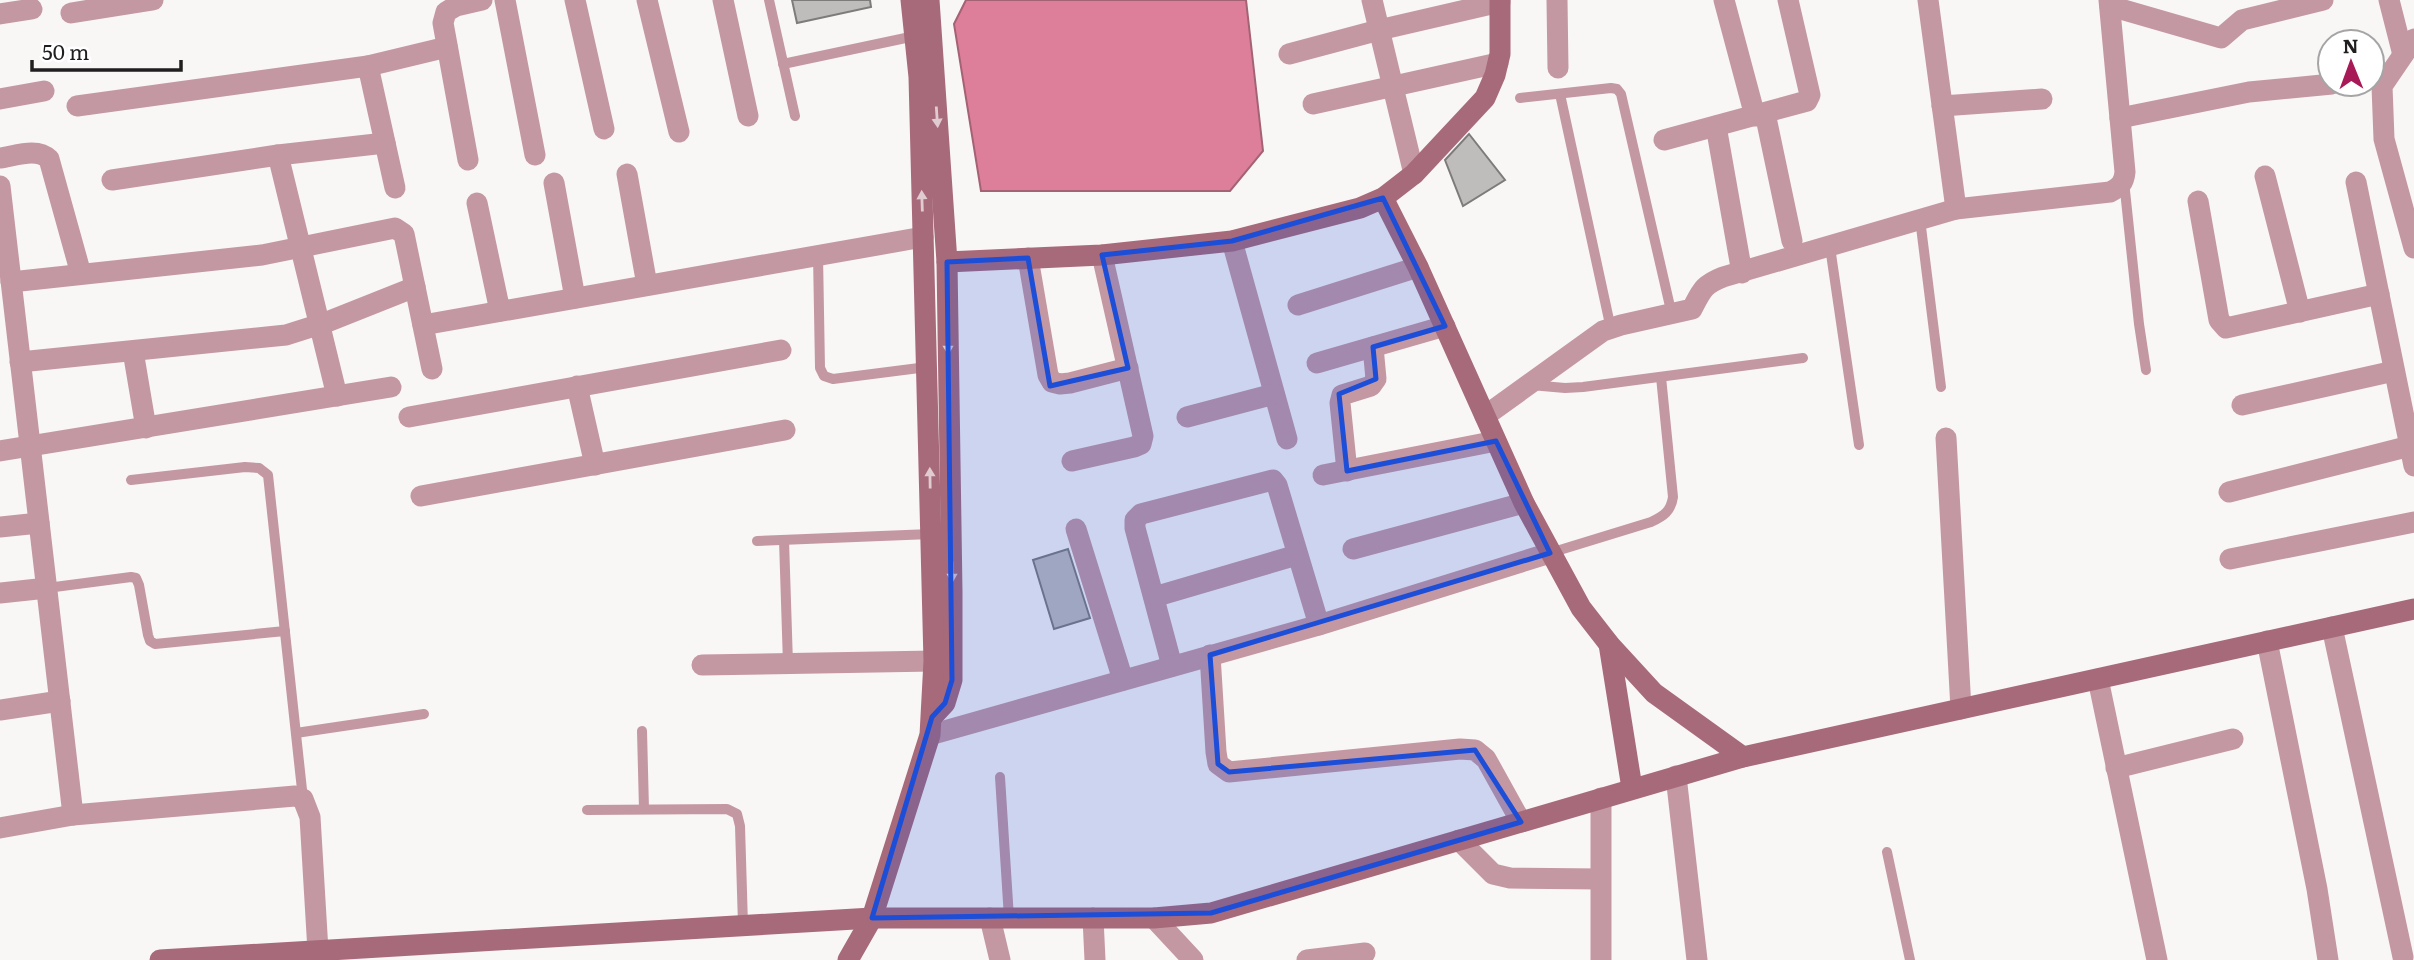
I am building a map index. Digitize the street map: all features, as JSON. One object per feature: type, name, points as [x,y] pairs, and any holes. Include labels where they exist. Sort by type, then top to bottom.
[{"type":"street","points":[[71,13],[153,0]]},
{"type":"street","points":[[468,160],[443,23],[446,12],[456,6],[482,0]]},
{"type":"street","points":[[505,0],[535,155]]},
{"type":"street","points":[[575,0],[604,129]]},
{"type":"street","points":[[648,0],[679,132]]},
{"type":"street","points":[[723,0],[748,116]]},
{"type":"street","points":[[911,0],[919,77],[934,661],[931,726]]},
{"type":"street","points":[[848,960],[872,918],[931,726],[945,703],[952,680],[947,262],[929,0]]},
{"type":"street","points":[[1372,0],[1414,174]]},
{"type":"street","points":[[1557,0],[1558,68]]},
{"type":"street","points":[[1724,0],[1760,114],[1792,241]]},
{"type":"street","points":[[1664,140],[1807,101],[1810,94],[1788,0]]},
{"type":"street","points":[[1928,0],[1956,209]]},
{"type":"street","points":[[1485,416],[1590,340],[1611,329],[1692,309],[1702,288],[1709,282],[1956,209],[2110,192],[2118,188],[2124,181],[2109,3],[2221,38],[2242,20],[2323,0]]},
{"type":"street","points":[[2386,72],[2408,47],[2389,0]]},
{"type":"street","points":[[947,262],[1102,255],[1232,241],[1360,208],[1383,198],[1414,174],[1485,98],[1496,75],[1498,63],[1500,1],[1289,54]]},
{"type":"street","points":[[0,14],[32,9]]},
{"type":"street","points":[[77,106],[368,66],[447,47]]},
{"type":"street","points":[[1313,104],[1498,63]]},
{"type":"street","points":[[368,66],[395,188]]},
{"type":"street","points":[[2120,118],[2249,92],[2316,86]]},
{"type":"street","points":[[0,99],[44,91]]},
{"type":"street","points":[[2382,98],[2384,139],[2414,248]]},
{"type":"street","points":[[1942,106],[2042,99]]},
{"type":"street","points":[[1716,126],[1742,273]]},
{"type":"street","points":[[112,180],[278,155],[385,143]]},
{"type":"street","points":[[0,158],[36,152],[49,159],[80,274]]},
{"type":"street","points":[[278,155],[337,396]]},
{"type":"street","points":[[627,174],[647,285]]},
{"type":"street","points":[[2265,176],[2300,312]]},
{"type":"street","points":[[2229,492],[2412,456],[2356,182]]},
{"type":"street","points":[[554,183],[575,298]]},
{"type":"street","points":[[0,186],[73,815]]},
{"type":"street","points":[[1383,198],[1418,267],[1524,503],[1581,608],[1609,644],[1654,693],[1743,757]]},
{"type":"street","points":[[2198,201],[2220,320],[2226,328],[2379,294]]},
{"type":"street","points":[[477,203],[500,311]]},
{"type":"street","points":[[11,282],[262,255],[395,228],[404,234],[432,369]]},
{"type":"street","points":[[423,326],[923,237]]},
{"type":"street","points":[[1232,241],[1287,439]]},
{"type":"street","points":[[1072,461],[1134,447],[1141,444],[1143,436],[1102,255]]},
{"type":"street","points":[[1028,258],[1048,375],[1052,382],[1060,384],[1128,368]]},
{"type":"street","points":[[1298,305],[1418,267]]},
{"type":"street","points":[[20,362],[286,335],[415,287]]},
{"type":"street","points":[[1317,363],[1445,326]]},
{"type":"street","points":[[1347,471],[1340,403],[1342,395],[1371,386],[1376,379],[1373,347]]},
{"type":"street","points":[[409,417],[781,350]]},
{"type":"street","points":[[133,351],[146,428]]},
{"type":"street","points":[[2242,405],[2394,371]]},
{"type":"street","points":[[580,386],[595,465]]},
{"type":"street","points":[[0,451],[391,387]]},
{"type":"street","points":[[1187,417],[1274,394]]},
{"type":"street","points":[[421,496],[785,430]]},
{"type":"street","points":[[1946,438],[1961,709]]},
{"type":"street","points":[[1323,475],[1496,441]]},
{"type":"street","points":[[1172,666],[1135,528],[1135,520],[1141,514],[1267,479],[1273,480],[1277,485],[1319,625]]},
{"type":"street","points":[[1353,549],[1524,503]]},
{"type":"street","points":[[2230,559],[2414,522]]},
{"type":"street","points":[[0,527],[39,523]]},
{"type":"street","points":[[1076,529],[1123,680]]},
{"type":"street","points":[[931,726],[1123,680],[1319,625],[1550,553]]},
{"type":"street","points":[[1154,597],[1297,555]]},
{"type":"street","points":[[0,593],[47,588]]},
{"type":"street","points":[[160,960],[872,918],[1154,918],[1211,913],[1743,757],[2414,609]]},
{"type":"street","points":[[2332,627],[2402,958]]},
{"type":"street","points":[[2267,641],[2317,890],[2328,960]]},
{"type":"street","points":[[1609,644],[1632,788]]},
{"type":"street","points":[[1210,655],[1218,764],[1229,772],[1460,749],[1475,750],[1486,759],[1521,821]]},
{"type":"street","points":[[702,666],[934,661]]},
{"type":"street","points":[[2098,679],[2157,960]]},
{"type":"street","points":[[1,703],[60,701]]},
{"type":"street","points":[[2116,768],[2233,739]]},
{"type":"street","points":[[1676,776],[1697,960]]},
{"type":"street","points":[[0,828],[73,815],[287,795],[303,799],[310,817],[317,951]]},
{"type":"street","points":[[1601,798],[1601,960]]},
{"type":"street","points":[[1459,840],[1493,874],[1510,878],[1601,879]]},
{"type":"street","points":[[999,918],[1000,960]]},
{"type":"street","points":[[1093,918],[1095,960]]},
{"type":"street","points":[[1154,918],[1193,960]]},
{"type":"street","points":[[1307,960],[1365,953]]},
{"type":"lane","points":[[769,0],[795,116]]},
{"type":"lane","points":[[783,64],[915,36]]},
{"type":"lane","points":[[1520,98],[1611,88],[1617,89],[1621,94],[1672,315]]},
{"type":"lane","points":[[1560,94],[1611,329]]},
{"type":"lane","points":[[2124,181],[2146,370]]},
{"type":"lane","points":[[1920,219],[1941,387]]},
{"type":"lane","points":[[1830,247],[1859,444]]},
{"type":"lane","points":[[818,255],[820,368],[824,376],[833,379],[927,368]]},
{"type":"lane","points":[[1529,385],[1565,388],[1803,358]]},
{"type":"lane","points":[[1550,553],[1651,522],[1662,517],[1671,507],[1673,496],[1661,377]]},
{"type":"lane","points":[[131,480],[246,467],[259,468],[268,475],[303,799]]},
{"type":"lane","points":[[757,541],[931,534]]},
{"type":"lane","points":[[784,540],[788,664]]},
{"type":"lane","points":[[47,588],[131,576],[136,578],[148,635],[155,644],[285,632]]},
{"type":"lane","points":[[296,733],[424,714]]},
{"type":"lane","points":[[642,731],[644,809]]},
{"type":"lane","points":[[999,918],[1000,776]]},
{"type":"lane","points":[[587,810],[727,808],[737,814],[740,826],[743,925]]},
{"type":"lane","points":[[1887,852],[1910,960]]},
{"type":"highlighted area","points":[[1383,198],[1445,326],[1373,347],[1376,379],[1339,394],[1347,471],[1496,441],[1550,553],[1210,655],[1218,764],[1229,772],[1475,750],[1521,822],[1211,913],[872,918],[932,717],[945,703],[952,680],[947,262],[1028,258],[1050,386],[1128,368],[1102,255],[1232,241]]},
{"type":"shaded area","points":[[966,0],[1246,0],[1263,151],[1230,191],[981,191],[954,24]]},
{"type":"building","points":[[792,0],[870,0],[871,7],[797,23]]},
{"type":"building","points":[[1469,134],[1505,180],[1463,206],[1445,160]]},
{"type":"building","points":[[1068,549],[1090,618],[1054,629],[1033,560]]}]
